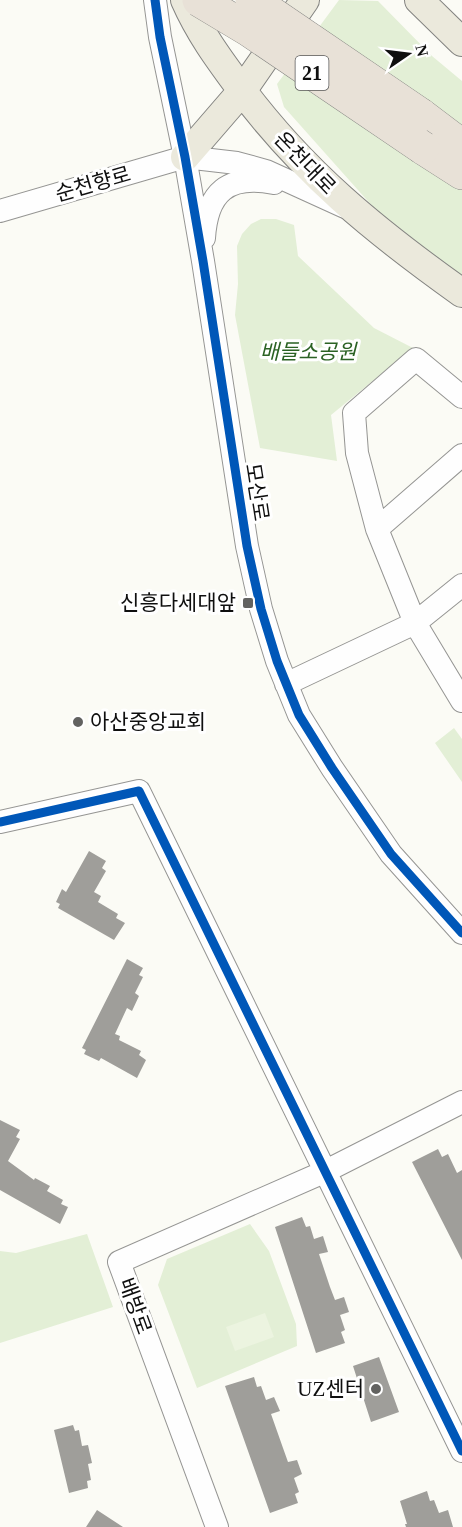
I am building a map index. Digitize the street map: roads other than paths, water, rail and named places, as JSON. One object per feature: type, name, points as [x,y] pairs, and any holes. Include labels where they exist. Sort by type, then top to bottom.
[{"type":"highway","name":"21","points":[[199,0],[249,30],[462,173]]},
{"type":"highway","name":"21","points":[[252,0],[421,115],[462,146]]},
{"type":"main road","name":"온천대로","points":[[185,0],[208,46],[282,141],[317,178],[354,211],[462,293]]},
{"type":"main road","points":[[185,157],[242,91],[305,0]]},
{"type":"main road","points":[[419,0],[462,42]]},
{"type":"street","name":"모산로","points":[[155,0],[203,261],[247,546],[261,609],[277,661],[299,715],[332,768],[391,854],[462,933]]},
{"type":"street","points":[[185,157],[237,163],[266,171],[300,189],[354,211]]},
{"type":"street","name":"순천향로","points":[[0,211],[185,157]]},
{"type":"street","points":[[203,261],[205,226],[215,196],[228,185],[246,181],[271,182],[300,189]]},
{"type":"street","points":[[462,397],[416,359],[354,413],[357,453],[377,529],[415,623],[462,701]]},
{"type":"street","points":[[377,529],[462,455]]},
{"type":"street","points":[[286,684],[415,623],[462,585]]},
{"type":"street","points":[[0,822],[139,792],[462,1451]]},
{"type":"street","points":[[324,1172],[462,1102]]},
{"type":"street","name":"배방로","points":[[217,1527],[119,1262],[324,1172]]},
{"type":"place","name":"신흥다세대앞","points":[[248,603]]},
{"type":"place","name":"아산중앙교회","points":[[78,722]]},
{"type":"place","name":"UZ센터","points":[[376,1389]]},
{"type":"park label","name":"배들소공원","points":[[308,352]]}]
